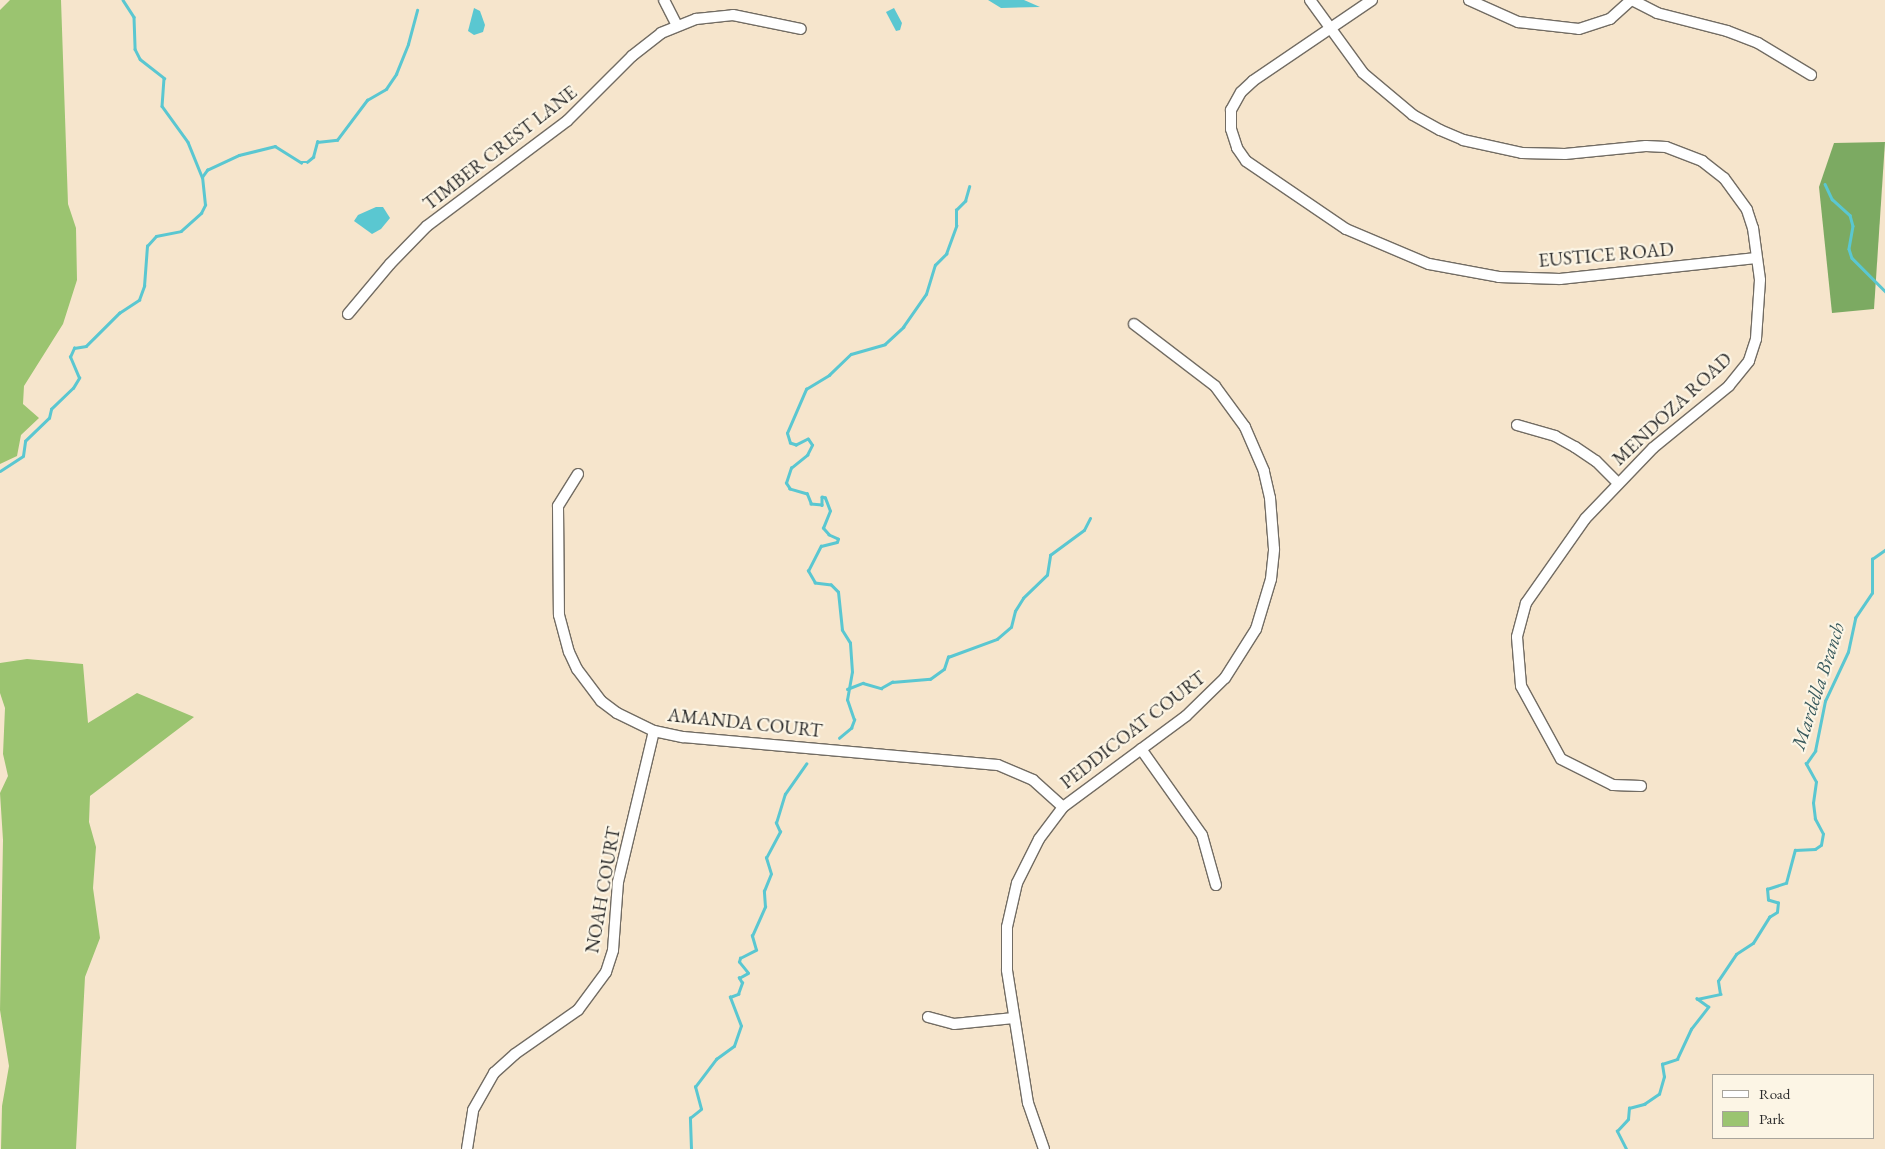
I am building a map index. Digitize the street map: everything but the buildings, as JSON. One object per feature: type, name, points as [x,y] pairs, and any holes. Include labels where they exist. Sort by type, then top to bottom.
[{"type":"street","points":[[664,0],[677,26]]},
{"type":"street","name":"MENDOZA ROAD","points":[[1310,0],[1363,73],[1385,94],[1413,115],[1464,140],[1503,150],[1547,154],[1646,146],[1666,147],[1702,161],[1737,193],[1753,228],[1760,304],[1749,361],[1729,386],[1653,448],[1585,519],[1526,603],[1517,637],[1516,654],[1521,686],[1528,703],[1561,759],[1613,785],[1641,786]]},
{"type":"street","name":"EUSTICE ROAD","points":[[1372,0],[1253,81],[1241,92],[1231,110],[1234,138],[1246,161],[1346,229],[1381,247],[1429,264],[1499,277],[1560,279],[1756,258]]},
{"type":"street","points":[[1469,0],[1518,22],[1557,29],[1579,29],[1610,19],[1632,0],[1657,13],[1727,31],[1758,43],[1812,75]]},
{"type":"street","name":"TIMBER CREST LANE","points":[[348,314],[390,264],[427,226],[567,121],[632,56],[661,33],[677,26],[714,16],[733,15],[801,29]]},
{"type":"street","name":"PEDDICOAT COURT","points":[[1044,1149],[1030,1114],[1014,1018],[1006,948],[1011,904],[1026,861],[1064,807],[1208,698],[1242,654],[1265,604],[1271,579],[1274,540],[1270,498],[1264,471],[1245,427],[1215,386],[1134,324]]},
{"type":"street","points":[[1517,426],[1555,436],[1575,447],[1596,461],[1618,483]]},
{"type":"street","name":"AMANDA COURT","points":[[578,474],[562,496],[557,517],[557,593],[566,643],[577,669],[601,701],[636,724],[654,731],[683,737],[998,765],[1033,780],[1064,807]]},
{"type":"street","name":"NOAH COURT","points":[[467,1149],[473,1110],[494,1074],[515,1054],[578,1010],[606,972],[613,950],[622,866],[654,731]]},
{"type":"street","points":[[1141,749],[1202,835],[1216,885]]},
{"type":"street","points":[[928,1017],[954,1024],[1014,1018]]},
{"type":"green space","points":[[10,0],[61,0],[68,204],[76,228],[77,280],[63,324],[24,386],[23,404],[39,418],[21,435],[17,456],[0,464],[0,10]]},
{"type":"green space","points":[[1885,142],[1874,309],[1832,313],[1819,187],[1834,143]]},
{"type":"green space","points":[[27,659],[83,664],[88,723],[137,693],[194,717],[90,796],[89,822],[96,847],[93,888],[100,938],[85,977],[76,1149],[1,1149],[2,1106],[9,1066],[0,1010],[3,840],[0,793],[8,776],[3,754],[5,708],[0,693],[0,663]]},
{"type":"water","points":[[988,0],[1024,0],[1040,7],[1001,8]]},
{"type":"water","points":[[474,8],[480,11],[485,25],[483,32],[474,35],[468,31]]},
{"type":"water","points":[[894,8],[902,23],[900,30],[896,31],[886,12]]},
{"type":"water","points":[[376,207],[383,207],[390,218],[381,229],[372,234],[354,221],[358,215]]},
{"type":"waterway","points":[[123,0],[134,17],[135,49],[140,59],[164,78],[162,106],[188,142],[202,177]]},
{"type":"waterway","points":[[0,471],[23,456],[25,441],[49,418],[51,409],[73,388],[79,378],[70,357],[74,348],[86,346],[119,313],[139,300],[144,286],[147,246],[156,236],[181,231],[201,213],[205,205],[202,177],[207,170],[239,155],[275,146],[301,162],[307,162],[313,157],[317,142],[337,140],[367,100],[386,89],[396,74],[408,44],[417,10]]},
{"type":"waterway","points":[[1825,184],[1832,199],[1850,215],[1853,226],[1849,249],[1852,258],[1885,291]]},
{"type":"waterway","points":[[839,738],[851,728],[854,720],[847,700],[852,672],[850,643],[842,630],[838,592],[831,585],[815,583],[808,571],[821,546],[837,542],[838,539],[829,535],[823,528],[830,511],[825,498],[822,497],[822,505],[811,504],[807,494],[790,489],[786,483],[791,468],[807,455],[812,445],[808,439],[796,445],[790,443],[787,433],[806,389],[829,375],[851,354],[885,344],[903,327],[926,294],[935,265],[946,254],[956,226],[956,210],[965,201],[969,187]]},
{"type":"waterway","points":[[847,689],[863,683],[881,688],[892,682],[930,679],[944,669],[948,657],[997,639],[1011,627],[1015,611],[1023,598],[1047,575],[1050,555],[1084,530],[1090,518]]},
{"type":"waterway","name":"Mardella Branch","points":[[1626,1149],[1617,1131],[1628,1119],[1629,1108],[1644,1104],[1659,1094],[1664,1077],[1662,1064],[1677,1059],[1691,1029],[1708,1007],[1697,999],[1720,994],[1718,981],[1736,954],[1753,943],[1769,917],[1777,912],[1778,903],[1768,900],[1767,889],[1786,883],[1795,850],[1815,849],[1821,845],[1823,834],[1815,819],[1813,803],[1816,782],[1806,764],[1815,751],[1825,701],[1848,652],[1855,618],[1872,593],[1872,559],[1885,550]]},
{"type":"waterway","points":[[691,1149],[690,1118],[701,1109],[695,1087],[716,1059],[734,1046],[741,1026],[730,997],[738,994],[742,983],[739,978],[748,973],[739,962],[740,958],[756,950],[752,936],[765,907],[764,891],[771,874],[766,858],[780,832],[776,823],[785,794],[806,764]]}]
